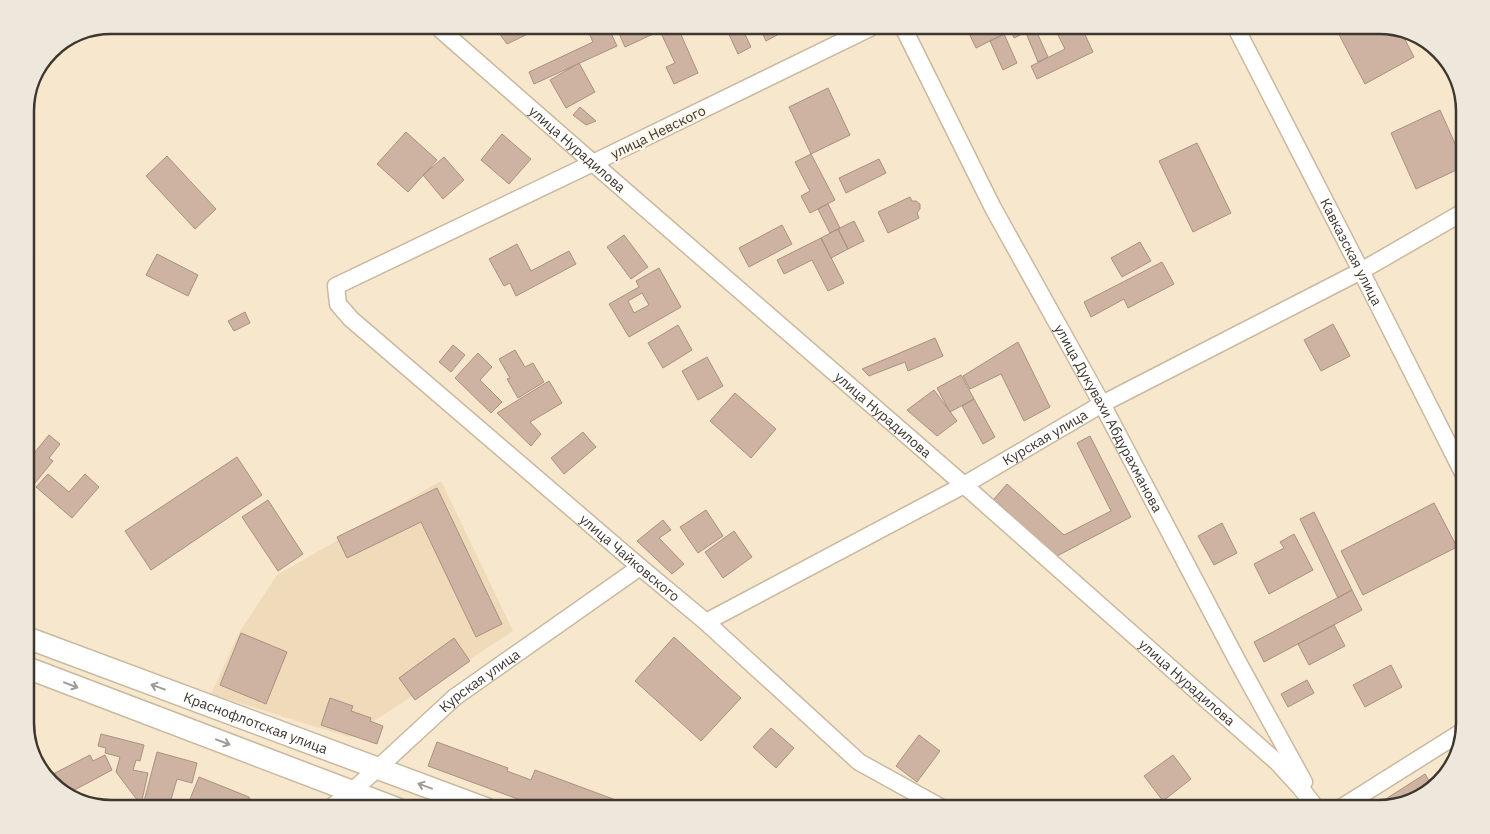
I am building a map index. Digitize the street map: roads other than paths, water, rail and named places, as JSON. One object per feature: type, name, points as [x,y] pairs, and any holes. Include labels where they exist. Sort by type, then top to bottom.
[{"type":"main road","name":"Краснофлотская улица","points":[[34,640],[463,800]]},
{"type":"main road","name":"Краснофлотская улица","points":[[34,670],[375,800]]},
{"type":"street","name":"улица Нурадилова","points":[[446,34],[964,485],[1278,764],[1311,800]]},
{"type":"street","name":"улица Невского","points":[[336,286],[858,34]]},
{"type":"street","name":"улица Дукувахи Абдурахманова","points":[[906,34],[993,208],[1102,404],[1313,800]]},
{"type":"street","name":"Кавказская улица","points":[[1239,34],[1456,459]]},
{"type":"street","name":"Курская улица","points":[[706,622],[964,485],[1102,404],[1361,271],[1456,216]]},
{"type":"street","name":"улица Чайковского","points":[[336,286],[338,304],[351,318],[706,622],[859,762],[928,800]]},
{"type":"street","name":"Курская улица","points":[[340,800],[455,697],[640,567]]},
{"type":"street","points":[[1353,800],[1456,736]]}]
